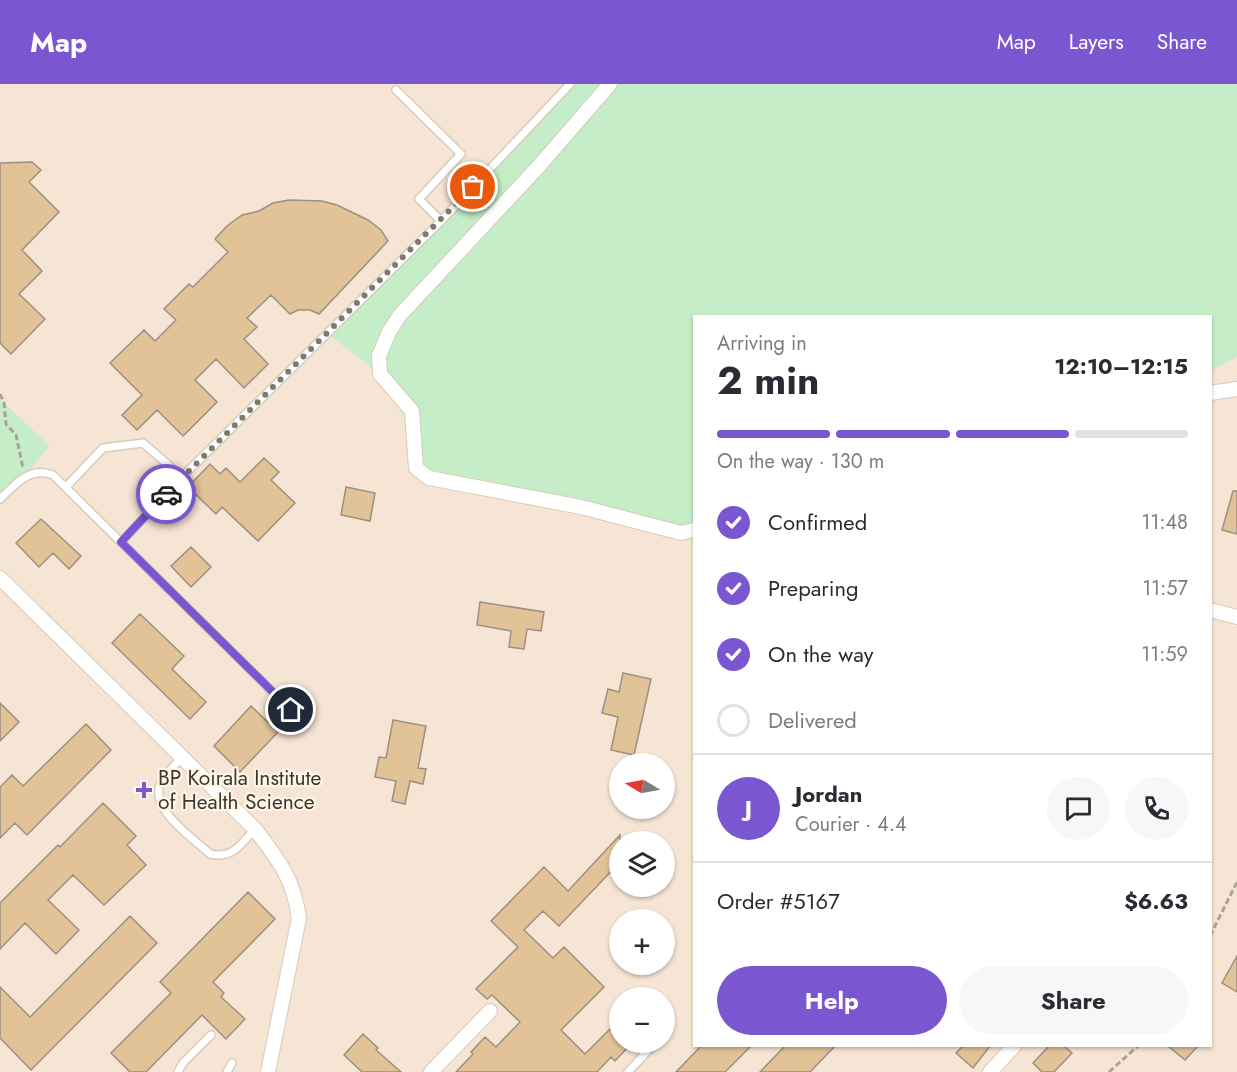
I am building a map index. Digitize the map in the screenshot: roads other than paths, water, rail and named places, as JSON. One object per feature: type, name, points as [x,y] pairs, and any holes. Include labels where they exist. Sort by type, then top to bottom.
[{"type":"street","points":[[610,84],[539,166],[400,315],[389,332],[379,356],[380,374],[412,411],[416,468],[429,478],[581,507],[681,533],[693,530]]},
{"type":"street","points":[[1212,393],[1237,389]]},
{"type":"street","points":[[0,578],[255,829],[286,870],[296,898],[299,918],[268,1072]]},
{"type":"street","points":[[1212,610],[1237,616]]},
{"type":"street","points":[[431,1072],[490,1011]]},
{"type":"street","points":[[990,1072],[1013,1047]]},
{"type":"lane","points":[[121,542],[182,477],[441,221],[570,84]]},
{"type":"lane","points":[[396,90],[461,154],[419,199],[441,221]]},
{"type":"lane","points":[[66,487],[103,448],[143,443],[182,477]]},
{"type":"lane","points":[[0,499],[25,475],[47,472],[53,475],[291,710]]},
{"type":"lane","points":[[181,757],[159,786],[159,799],[164,811],[210,854],[220,856],[232,853],[255,829]]},
{"type":"lane","points":[[178,1072],[183,1063],[211,1035]]},
{"type":"lane","points":[[628,1072],[646,1053]]},
{"type":"lane","points":[[227,1072],[232,1064]]},
{"type":"place","name":"BP Koirala Institute of Health Science","points":[[144,790]]}]
